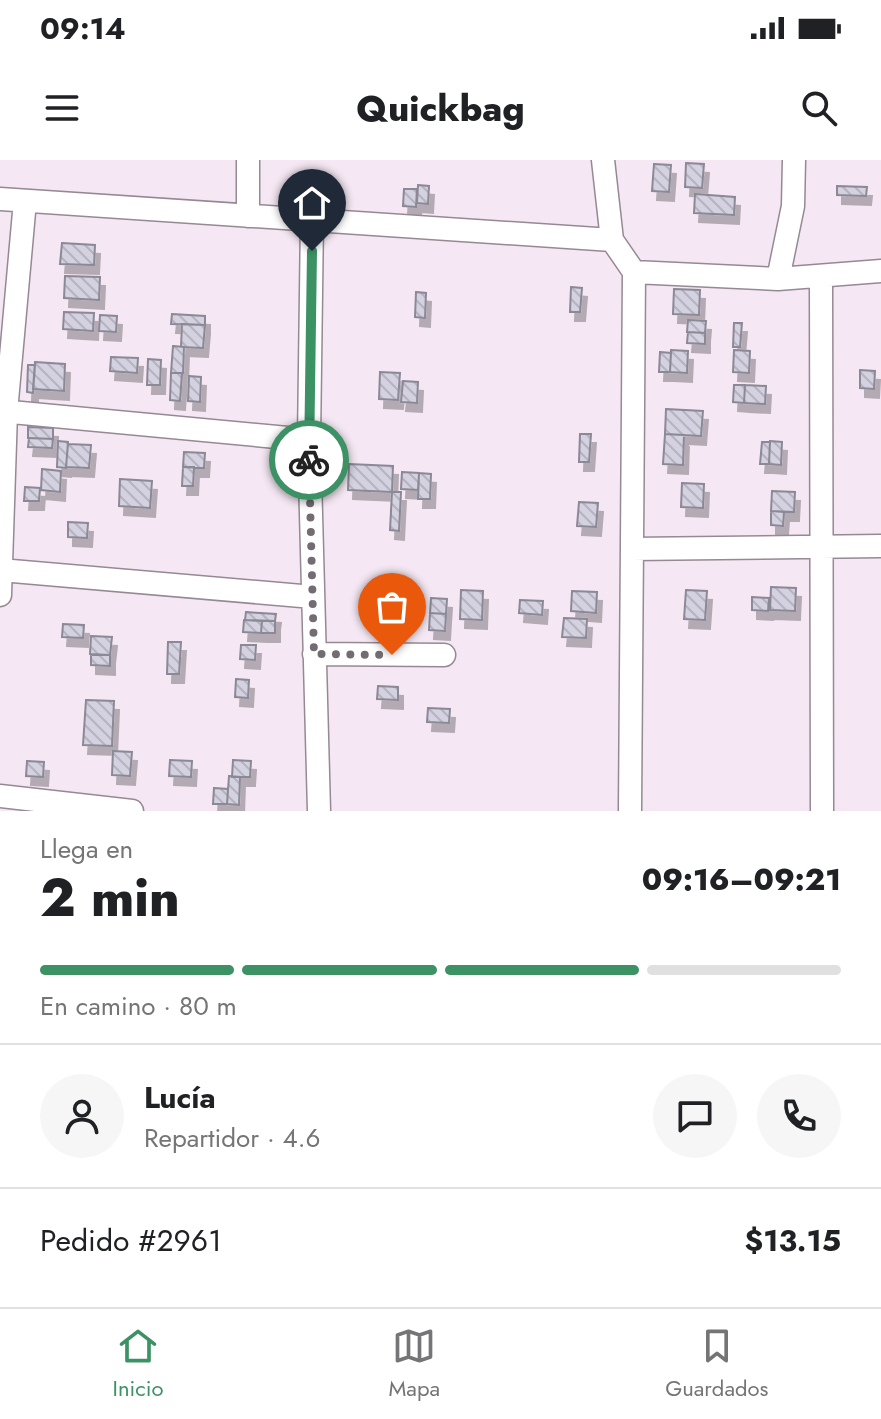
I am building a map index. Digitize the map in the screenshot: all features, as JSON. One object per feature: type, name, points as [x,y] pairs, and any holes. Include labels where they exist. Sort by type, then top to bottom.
[{"type":"street","points":[[248,160],[248,216]]},
{"type":"street","points":[[603,160],[612,240],[634,272],[630,811]]},
{"type":"street","points":[[778,279],[793,206],[794,160]]},
{"type":"street","points":[[0,199],[612,240]]},
{"type":"street","points":[[0,595],[3,411],[25,201]]},
{"type":"street","points":[[312,219],[309,440],[319,811]]},
{"type":"street","points":[[634,272],[778,279],[881,271]]},
{"type":"street","points":[[821,277],[822,811]]},
{"type":"street","points":[[3,411],[309,440]]},
{"type":"street","points":[[632,549],[881,546]]},
{"type":"street","points":[[1,570],[313,597]]},
{"type":"street","points":[[314,654],[444,655]]},
{"type":"street","points":[[0,796],[132,811]]},
{"type":"building","points":[[686,163],[704,164],[702,188],[685,187]]},
{"type":"building","points":[[654,164],[671,165],[669,192],[652,191]]},
{"type":"building","points":[[418,185],[429,186],[428,204],[417,203]]},
{"type":"building","points":[[837,186],[867,187],[866,196],[837,195]]},
{"type":"building","points":[[404,189],[417,189],[416,207],[403,206]]},
{"type":"building","points":[[695,194],[735,197],[734,215],[694,213]]},
{"type":"building","points":[[62,243],[95,245],[94,265],[60,264]]},
{"type":"building","points":[[65,276],[100,277],[99,300],[64,298]]},
{"type":"building","points":[[571,287],[582,288],[580,312],[570,312]]},
{"type":"building","points":[[674,289],[700,290],[699,315],[673,314]]},
{"type":"building","points":[[416,292],[426,293],[425,318],[415,317]]},
{"type":"building","points":[[64,312],[94,313],[93,331],[63,329]]},
{"type":"building","points":[[172,314],[205,316],[205,325],[171,324]]},
{"type":"building","points":[[100,315],[117,316],[116,332],[99,331]]},
{"type":"building","points":[[688,320],[706,321],[705,333],[687,332]]},
{"type":"building","points":[[734,323],[742,323],[740,347],[733,347]]},
{"type":"building","points":[[182,324],[205,325],[203,348],[181,347]]},
{"type":"building","points":[[688,332],[705,333],[705,344],[687,343]]},
{"type":"building","points":[[173,346],[184,347],[183,373],[171,373]]},
{"type":"building","points":[[671,350],[688,351],[687,373],[670,372]]},
{"type":"building","points":[[734,350],[750,351],[749,373],[733,372]]},
{"type":"building","points":[[660,352],[671,353],[670,372],[659,372]]},
{"type":"building","points":[[111,357],[138,358],[137,373],[110,371]]},
{"type":"building","points":[[148,359],[161,360],[160,385],[147,385]]},
{"type":"building","points":[[35,362],[65,364],[64,391],[33,389]]},
{"type":"building","points":[[28,365],[35,365],[33,393],[27,392]]},
{"type":"building","points":[[860,370],[875,371],[874,389],[860,388]]},
{"type":"building","points":[[380,372],[400,373],[398,400],[379,399]]},
{"type":"building","points":[[171,373],[182,373],[180,401],[170,400]]},
{"type":"building","points":[[189,376],[201,377],[200,402],[188,401]]},
{"type":"building","points":[[403,381],[418,382],[417,403],[401,402]]},
{"type":"building","points":[[734,385],[745,385],[744,403],[733,402]]},
{"type":"building","points":[[745,385],[766,386],[765,404],[744,403]]},
{"type":"building","points":[[666,409],[703,411],[701,436],[665,434]]},
{"type":"building","points":[[28,427],[53,428],[53,439],[28,438]]},
{"type":"building","points":[[580,434],[591,434],[589,462],[579,462]]},
{"type":"building","points":[[665,434],[684,435],[683,465],[663,464]]},
{"type":"building","points":[[29,438],[53,439],[52,448],[28,447]]},
{"type":"building","points":[[58,441],[68,442],[66,468],[57,467]]},
{"type":"building","points":[[770,441],[782,442],[781,465],[769,464]]},
{"type":"building","points":[[762,442],[770,442],[769,464],[760,464]]},
{"type":"building","points":[[68,444],[91,445],[89,468],[66,467]]},
{"type":"building","points":[[184,452],[205,453],[204,468],[183,467]]},
{"type":"building","points":[[349,464],[393,466],[392,492],[348,490]]},
{"type":"building","points":[[183,467],[194,467],[193,486],[182,486]]},
{"type":"building","points":[[42,469],[61,471],[60,492],[41,490]]},
{"type":"building","points":[[402,472],[419,473],[418,490],[401,489]]},
{"type":"building","points":[[419,473],[431,474],[430,499],[418,499]]},
{"type":"building","points":[[120,479],[152,481],[150,508],[119,506]]},
{"type":"building","points":[[682,483],[704,484],[703,508],[681,507]]},
{"type":"building","points":[[25,487],[40,488],[39,501],[24,501]]},
{"type":"building","points":[[772,491],[795,492],[794,512],[771,511]]},
{"type":"building","points":[[392,492],[401,492],[399,531],[390,530]]},
{"type":"building","points":[[579,502],[598,503],[596,527],[577,526]]},
{"type":"building","points":[[771,511],[784,512],[783,526],[771,525]]},
{"type":"building","points":[[68,522],[88,523],[87,538],[68,537]]},
{"type":"building","points":[[771,587],[796,588],[795,611],[770,610]]},
{"type":"building","points":[[461,590],[483,591],[482,620],[460,619]]},
{"type":"building","points":[[686,590],[707,591],[705,620],[684,619]]},
{"type":"building","points":[[572,591],[597,592],[596,613],[571,611]]},
{"type":"building","points":[[752,597],[769,598],[768,611],[752,610]]},
{"type":"building","points":[[431,598],[447,599],[446,614],[430,613]]},
{"type":"building","points":[[520,600],[543,601],[542,615],[519,613]]},
{"type":"building","points":[[246,612],[276,614],[275,621],[245,620]]},
{"type":"building","points":[[430,613],[446,614],[445,631],[429,630]]},
{"type":"building","points":[[564,618],[587,619],[586,638],[562,637]]},
{"type":"building","points":[[244,620],[262,621],[261,633],[243,632]]},
{"type":"building","points":[[262,621],[275,621],[275,633],[261,633]]},
{"type":"building","points":[[63,624],[84,625],[83,638],[62,637]]},
{"type":"building","points":[[91,636],[112,637],[110,655],[90,654]]},
{"type":"building","points":[[168,642],[181,642],[179,674],[167,674]]},
{"type":"building","points":[[241,645],[256,645],[255,660],[240,659]]},
{"type":"building","points":[[91,655],[110,655],[110,666],[91,665]]},
{"type":"building","points":[[236,679],[249,680],[248,698],[235,697]]},
{"type":"building","points":[[378,686],[398,687],[398,700],[377,699]]},
{"type":"building","points":[[86,700],[114,701],[112,746],[83,745]]},
{"type":"building","points":[[428,708],[450,709],[449,723],[427,722]]},
{"type":"building","points":[[113,751],[132,752],[130,776],[112,775]]},
{"type":"building","points":[[170,760],[192,761],[191,777],[169,776]]},
{"type":"building","points":[[233,760],[251,761],[250,777],[232,777]]},
{"type":"building","points":[[27,761],[44,762],[43,777],[26,776]]},
{"type":"building","points":[[229,776],[240,777],[239,805],[227,804]]},
{"type":"building","points":[[214,788],[228,789],[227,804],[213,804]]},
{"type":"way so far","points":[[309,460],[314,654],[392,655]]},
{"type":"route","points":[[309,460],[312,251]]}]
